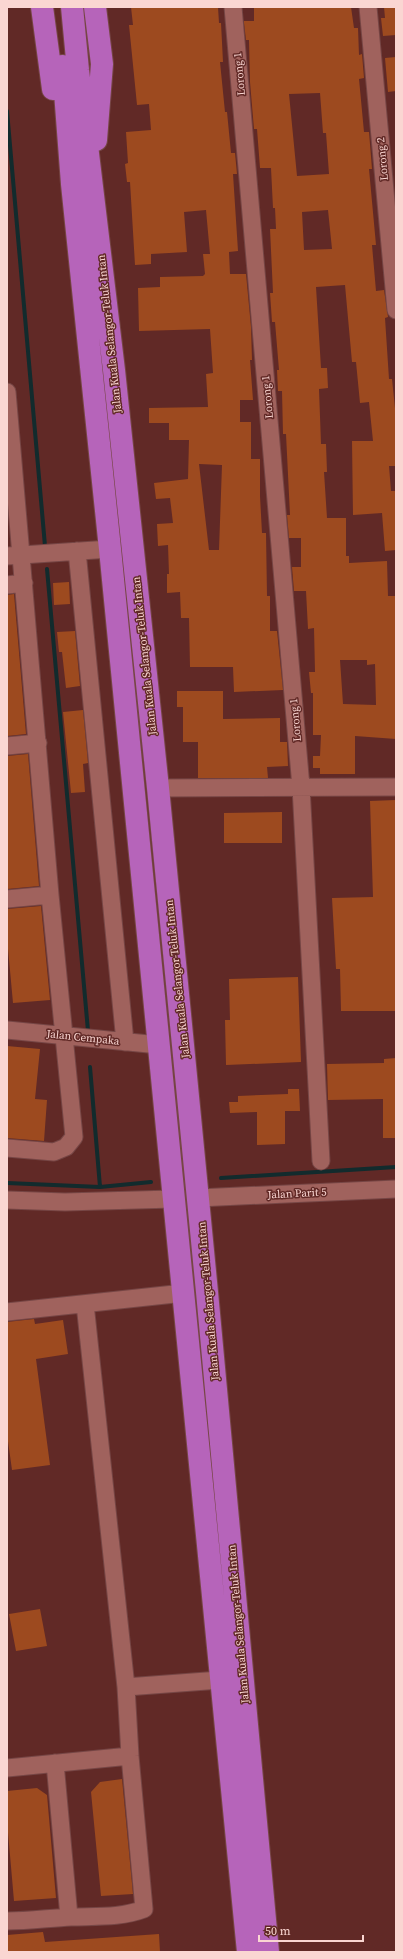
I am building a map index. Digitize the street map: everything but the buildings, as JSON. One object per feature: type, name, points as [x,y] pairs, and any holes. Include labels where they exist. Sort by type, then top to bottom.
[{"type":"highway","points":[[42,7],[56,112],[82,186]]},
{"type":"highway","name":"Jalan Kuala Selangor-Teluk Intan","points":[[57,7],[82,186],[158,788],[198,1198],[268,1952]]},
{"type":"highway","name":"Jalan Kuala Selangor-Teluk Intan","points":[[72,7],[78,70],[82,186],[110,549],[174,1199],[175,1294],[220,1680],[248,1952]]},
{"type":"highway","points":[[82,186],[102,64],[95,7]]},
{"type":"street","name":"Lorong 1","points":[[233,7],[301,787],[321,1161]]},
{"type":"street","name":"Lorong 2","points":[[368,7],[396,310]]},
{"type":"street","points":[[7,392],[14,555],[24,583],[50,895],[74,1137],[66,1147],[54,1152],[7,1148]]},
{"type":"street","points":[[14,555],[110,549]]},
{"type":"street","points":[[78,551],[125,1042]]},
{"type":"street","points":[[7,585],[24,583]]},
{"type":"street","points":[[7,746],[38,743]]},
{"type":"street","points":[[158,788],[396,787]]},
{"type":"street","points":[[7,899],[50,895]]},
{"type":"street","name":"Jalan Cempaka","points":[[7,1025],[64,1035],[159,1045]]},
{"type":"street","name":"Jalan Parit 5","points":[[198,1198],[396,1189]]},
{"type":"street","points":[[7,1200],[65,1202],[174,1199]]},
{"type":"street","points":[[7,1312],[175,1294]]},
{"type":"street","points":[[7,1921],[30,1921],[69,1917],[130,1914],[144,1909],[130,1756],[126,1687],[85,1304]]},
{"type":"street","points":[[126,1687],[220,1680]]},
{"type":"street","points":[[7,1768],[130,1756]]},
{"type":"street","points":[[55,1763],[69,1917]]},
{"type":"waterway","points":[[7,111],[45,546]]},
{"type":"waterway","points":[[47,569],[88,1031]]},
{"type":"waterway","points":[[90,1067],[100,1187]]},
{"type":"waterway","points":[[221,1178],[396,1167]]},
{"type":"waterway","points":[[7,1183],[100,1187],[151,1182]]}]
